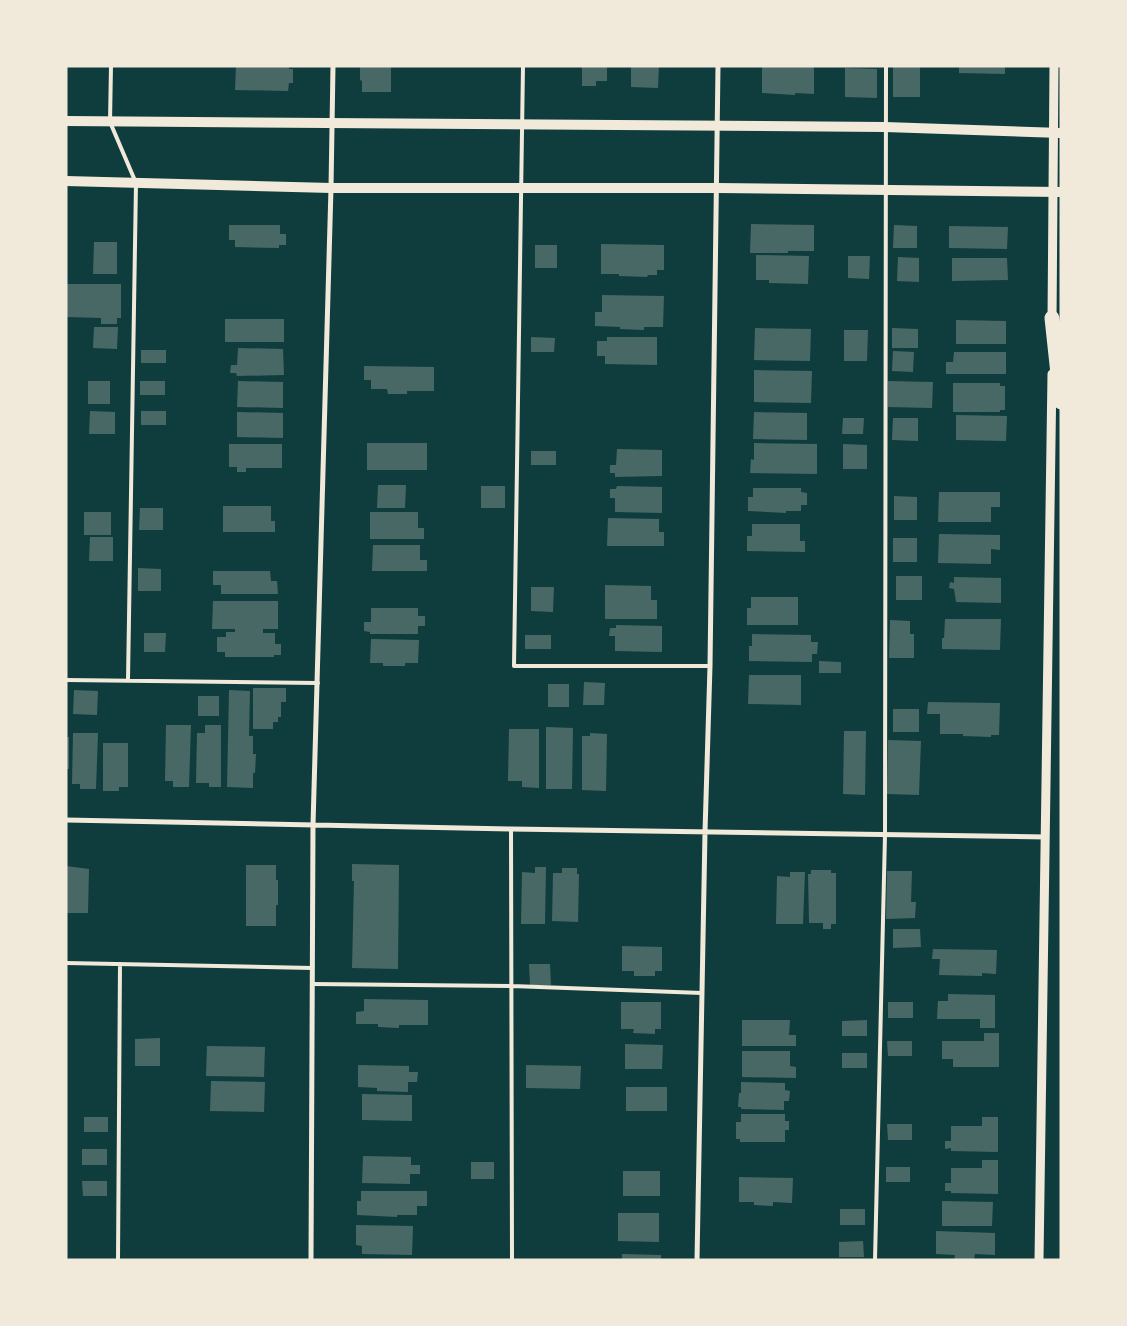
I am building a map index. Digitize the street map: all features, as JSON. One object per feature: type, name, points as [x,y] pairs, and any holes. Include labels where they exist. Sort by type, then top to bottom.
[{"type":"highway","points":[[1052,318],[1061,402]]},
{"type":"main road","points":[[66,121],[885,127],[1058,133]]},
{"type":"main road","points":[[66,181],[331,188],[717,188],[1057,192]]},
{"type":"street","points":[[311,1260],[313,825],[333,66]]},
{"type":"street","points":[[697,1260],[710,666],[718,66]]},
{"type":"street","points":[[1039,1260],[1052,318],[1058,133],[1054,66]]},
{"type":"street","points":[[66,820],[1046,837]]},
{"type":"lane","points":[[111,66],[110,122],[136,183],[128,680]]},
{"type":"lane","points":[[523,66],[514,666],[710,666]]},
{"type":"lane","points":[[875,1260],[885,835],[886,66]]},
{"type":"lane","points":[[66,680],[318,683]]},
{"type":"lane","points":[[512,829],[512,1260]]},
{"type":"lane","points":[[66,963],[312,968]]},
{"type":"lane","points":[[118,1260],[120,964]]},
{"type":"lane","points":[[312,984],[512,986],[702,993]]},
{"type":"building","points":[[236,66],[289,66],[289,69],[293,69],[293,83],[289,83],[288,91],[235,90]]},
{"type":"building","points":[[360,66],[391,66],[391,92],[362,92]]},
{"type":"building","points":[[582,66],[607,66],[607,81],[596,81],[596,86],[582,86]]},
{"type":"building","points":[[631,66],[659,66],[658,88],[631,87]]},
{"type":"building","points":[[762,66],[814,67],[814,94],[762,93]]},
{"type":"building","points":[[893,66],[920,66],[920,97],[893,97]]},
{"type":"building","points":[[959,66],[1005,66],[1005,74],[959,73]]},
{"type":"building","points":[[845,68],[877,69],[877,98],[845,97]]},
{"type":"building","points":[[751,224],[814,225],[814,251],[750,253]]},
{"type":"building","points":[[229,225],[280,225],[280,234],[286,234],[286,245],[279,245],[279,248],[235,247],[235,240],[229,240]]},
{"type":"building","points":[[894,225],[917,226],[917,248],[893,248]]},
{"type":"building","points":[[949,226],[1008,227],[1007,249],[949,248]]},
{"type":"building","points":[[94,242],[117,242],[117,274],[93,274]]},
{"type":"building","points":[[601,244],[664,245],[664,270],[657,270],[657,275],[648,275],[647,277],[601,274]]},
{"type":"building","points":[[535,245],[557,245],[557,268],[535,268]]},
{"type":"building","points":[[756,255],[809,256],[808,284],[769,283],[769,280],[756,280]]},
{"type":"building","points":[[848,256],[870,256],[869,279],[848,278]]},
{"type":"building","points":[[898,257],[919,258],[919,282],[897,281]]},
{"type":"building","points":[[952,258],[1007,258],[1008,280],[952,281]]},
{"type":"building","points":[[66,284],[121,284],[121,318],[117,318],[117,324],[101,324],[101,318],[66,317]]},
{"type":"building","points":[[602,295],[664,296],[663,327],[644,327],[644,330],[595,326],[595,312],[602,312]]},
{"type":"building","points":[[225,319],[284,319],[284,342],[225,342]]},
{"type":"building","points":[[956,320],[1006,321],[1006,344],[956,344]]},
{"type":"building","points":[[94,327],[118,327],[117,349],[93,348]]},
{"type":"building","points":[[755,328],[811,329],[810,361],[754,360]]},
{"type":"building","points":[[892,328],[918,329],[918,348],[892,348]]},
{"type":"building","points":[[844,330],[868,330],[867,361],[844,361]]},
{"type":"building","points":[[531,337],[555,338],[554,352],[531,352]]},
{"type":"building","points":[[607,337],[657,337],[657,365],[605,364],[605,356],[597,356],[597,341],[607,341]]},
{"type":"building","points":[[238,348],[283,349],[284,375],[237,376],[236,373],[230,373],[231,365],[237,365]]},
{"type":"building","points":[[141,350],[166,350],[166,363],[141,363]]},
{"type":"building","points":[[893,351],[914,352],[913,372],[892,371]]},
{"type":"building","points":[[954,352],[1006,352],[1006,374],[946,374],[946,362],[953,362]]},
{"type":"building","points":[[364,366],[434,367],[434,391],[407,391],[407,394],[388,394],[387,389],[371,389],[371,380],[364,380]]},
{"type":"building","points":[[754,370],[812,371],[811,403],[754,402]]},
{"type":"building","points":[[88,381],[110,381],[110,404],[88,404]]},
{"type":"building","points":[[140,381],[165,381],[165,395],[140,395]]},
{"type":"building","points":[[238,381],[283,382],[283,408],[237,407]]},
{"type":"building","points":[[888,381],[933,382],[932,408],[888,407]]},
{"type":"building","points":[[953,383],[1000,383],[1000,386],[1005,386],[1005,410],[1000,410],[1000,412],[953,412]]},
{"type":"building","points":[[90,411],[115,412],[115,434],[89,434]]},
{"type":"building","points":[[141,411],[166,411],[166,425],[141,425]]},
{"type":"building","points":[[237,412],[283,413],[283,438],[237,437]]},
{"type":"building","points":[[754,412],[807,413],[807,440],[753,439]]},
{"type":"building","points":[[956,415],[1007,416],[1006,441],[956,440]]},
{"type":"building","points":[[843,418],[864,418],[863,434],[842,434]]},
{"type":"building","points":[[893,418],[918,418],[918,441],[892,440]]},
{"type":"building","points":[[367,443],[427,443],[427,470],[367,470]]},
{"type":"building","points":[[754,443],[817,444],[817,474],[750,473],[751,459],[754,460]]},
{"type":"building","points":[[229,444],[282,444],[282,468],[246,468],[246,472],[237,472],[237,467],[229,467]]},
{"type":"building","points":[[843,444],[867,445],[867,469],[843,469]]},
{"type":"building","points":[[617,449],[662,450],[662,476],[615,477],[615,473],[610,473],[610,465],[616,465]]},
{"type":"building","points":[[531,451],[556,451],[556,465],[531,465]]},
{"type":"building","points":[[378,485],[406,485],[405,508],[377,508]]},
{"type":"building","points":[[481,486],[505,486],[505,508],[481,508]]},
{"type":"building","points":[[617,486],[662,487],[662,513],[615,512],[615,498],[610,498],[610,489],[616,489]]},
{"type":"building","points":[[753,488],[801,488],[801,492],[807,493],[807,505],[801,505],[801,511],[786,511],[786,513],[748,511],[748,497],[753,497]]},
{"type":"building","points":[[939,492],[1000,492],[1000,507],[991,507],[991,522],[938,522]]},
{"type":"building","points":[[894,496],[917,497],[917,520],[894,520]]},
{"type":"building","points":[[223,506],[271,506],[271,521],[275,521],[275,532],[223,532]]},
{"type":"building","points":[[140,508],[163,508],[163,530],[139,530]]},
{"type":"building","points":[[84,512],[111,512],[111,535],[84,535]]},
{"type":"building","points":[[370,512],[418,512],[418,528],[424,528],[424,539],[370,539]]},
{"type":"building","points":[[608,518],[659,519],[659,532],[664,532],[664,546],[607,546]]},
{"type":"building","points":[[752,524],[800,524],[800,541],[805,541],[805,552],[747,551],[747,536],[752,536]]},
{"type":"building","points":[[939,534],[1000,535],[1000,550],[991,549],[991,564],[938,563]]},
{"type":"building","points":[[90,537],[113,537],[113,561],[89,561]]},
{"type":"building","points":[[893,538],[917,538],[917,562],[893,562]]},
{"type":"building","points":[[373,545],[420,545],[420,560],[427,560],[427,571],[372,571]]},
{"type":"building","points":[[138,568],[161,569],[161,591],[138,591]]},
{"type":"building","points":[[213,571],[270,571],[271,581],[277,581],[278,594],[221,594],[221,585],[213,585]]},
{"type":"building","points":[[896,576],[922,576],[922,600],[896,600]]},
{"type":"building","points":[[954,577],[1001,578],[1001,603],[956,602],[954,589],[949,588],[950,582],[954,583]]},
{"type":"building","points":[[605,585],[651,586],[651,600],[657,600],[657,619],[605,619]]},
{"type":"building","points":[[531,587],[554,587],[553,612],[531,611]]},
{"type":"building","points":[[751,597],[798,597],[798,625],[747,625],[747,608],[751,608]]},
{"type":"building","points":[[213,601],[278,601],[278,629],[263,629],[263,633],[275,633],[275,644],[281,644],[281,655],[274,655],[274,657],[225,657],[225,652],[217,652],[217,637],[226,637],[226,632],[235,632],[235,629],[212,629]]},
{"type":"building","points":[[371,608],[418,608],[418,616],[425,616],[425,626],[418,626],[418,634],[370,634],[370,632],[364,631],[364,622],[371,622]]},
{"type":"building","points":[[945,619],[1001,619],[1000,650],[942,649]]},
{"type":"building","points":[[890,620],[910,621],[910,634],[914,634],[914,658],[889,658]]},
{"type":"building","points":[[616,625],[662,626],[662,652],[615,651],[615,636],[609,636],[610,628],[616,628]]},
{"type":"building","points":[[144,633],[166,633],[165,652],[144,652]]},
{"type":"building","points":[[752,634],[811,635],[811,642],[818,642],[817,654],[812,654],[812,662],[749,661],[749,646],[752,646]]},
{"type":"building","points":[[525,635],[551,635],[551,649],[525,649]]},
{"type":"building","points":[[371,639],[419,640],[418,663],[405,663],[405,666],[383,666],[383,663],[370,663]]},
{"type":"building","points":[[819,661],[841,662],[841,673],[819,673]]},
{"type":"building","points":[[749,675],[801,675],[801,705],[748,704]]},
{"type":"building","points":[[584,682],[605,683],[604,705],[583,705]]},
{"type":"building","points":[[548,684],[569,684],[569,707],[548,707]]},
{"type":"building","points":[[253,688],[286,688],[286,702],[281,702],[281,717],[278,717],[278,722],[273,722],[273,729],[253,729]]},
{"type":"building","points":[[74,690],[98,691],[97,715],[73,714]]},
{"type":"building","points":[[229,690],[250,691],[249,736],[253,736],[253,754],[256,754],[253,788],[227,787]]},
{"type":"building","points":[[198,696],[219,696],[219,716],[198,716]]},
{"type":"building","points":[[928,702],[1000,703],[999,735],[991,735],[991,737],[940,734],[940,714],[927,714]]},
{"type":"building","points":[[893,709],[919,709],[919,732],[893,732]]},
{"type":"building","points":[[166,725],[191,725],[189,787],[173,787],[173,781],[165,781]]},
{"type":"building","points":[[205,725],[221,725],[221,787],[209,787],[209,783],[196,783],[197,733],[205,733]]},
{"type":"building","points":[[546,727],[573,728],[572,789],[546,789]]},
{"type":"building","points":[[509,729],[539,729],[539,788],[522,787],[522,781],[508,781]]},
{"type":"building","points":[[844,731],[866,731],[865,795],[843,794]]},
{"type":"building","points":[[73,733],[98,733],[96,789],[80,789],[80,784],[72,784]]},
{"type":"building","points":[[590,733],[607,734],[606,791],[582,790],[582,736],[590,736]]},
{"type":"building","points":[[66,737],[69,737],[69,769],[66,769]]},
{"type":"building","points":[[888,740],[921,741],[919,795],[887,794]]},
{"type":"building","points":[[103,743],[128,743],[128,787],[119,787],[119,791],[103,791]]},
{"type":"building","points":[[352,864],[399,865],[398,969],[352,968],[354,881],[352,881]]},
{"type":"building","points":[[246,865],[276,865],[278,905],[276,905],[276,926],[246,926]]},
{"type":"building","points":[[66,866],[89,869],[88,913],[66,913]]},
{"type":"building","points":[[535,867],[546,867],[545,924],[521,924],[522,872],[535,873]]},
{"type":"building","points":[[562,868],[577,868],[577,874],[579,874],[578,922],[552,921],[553,873],[562,873]]},
{"type":"building","points":[[811,870],[831,870],[831,873],[836,873],[836,924],[831,924],[831,929],[823,929],[823,923],[809,923],[808,874],[811,874]]},
{"type":"building","points":[[887,871],[912,871],[911,902],[916,902],[915,918],[886,919]]},
{"type":"building","points":[[790,872],[805,872],[803,924],[776,924],[777,876],[790,877]]},
{"type":"building","points":[[893,929],[920,929],[921,947],[893,948]]},
{"type":"building","points":[[622,946],[662,947],[662,971],[655,971],[655,976],[634,976],[634,971],[622,971]]},
{"type":"building","points":[[933,949],[997,950],[996,974],[982,973],[982,976],[939,975],[940,959],[932,959]]},
{"type":"building","points":[[529,964],[550,964],[551,985],[530,985]]},
{"type":"building","points":[[948,994],[995,995],[995,1028],[980,1028],[980,1019],[937,1019],[938,1001],[948,1001]]},
{"type":"building","points":[[364,999],[428,1000],[428,1025],[399,1025],[399,1028],[378,1027],[378,1024],[356,1024],[356,1012],[364,1011]]},
{"type":"building","points":[[621,1002],[661,1002],[661,1029],[655,1029],[655,1034],[633,1033],[634,1029],[621,1029]]},
{"type":"building","points":[[888,1002],[913,1002],[913,1018],[888,1018]]},
{"type":"building","points":[[742,1020],[790,1020],[789,1035],[796,1035],[796,1046],[742,1046]]},
{"type":"building","points":[[867,1020],[867,1036],[842,1036],[842,1021]]},
{"type":"building","points":[[984,1033],[999,1033],[999,1067],[953,1067],[953,1059],[942,1059],[942,1041],[984,1041]]},
{"type":"building","points":[[160,1038],[160,1066],[135,1066],[135,1039]]},
{"type":"building","points":[[887,1041],[912,1041],[912,1056],[888,1056]]},
{"type":"building","points":[[625,1044],[663,1045],[662,1069],[625,1069]]},
{"type":"building","points":[[207,1046],[265,1047],[264,1077],[206,1076]]},
{"type":"building","points":[[742,1051],[790,1051],[790,1066],[796,1067],[796,1078],[742,1077]]},
{"type":"building","points":[[842,1053],[867,1053],[867,1068],[842,1068]]},
{"type":"building","points":[[358,1065],[409,1066],[409,1072],[418,1072],[417,1082],[408,1082],[408,1092],[377,1091],[377,1088],[358,1087]]},
{"type":"building","points":[[526,1065],[581,1066],[580,1089],[526,1088]]},
{"type":"building","points":[[211,1081],[265,1082],[264,1112],[210,1111]]},
{"type":"building","points":[[741,1082],[785,1083],[785,1090],[790,1091],[789,1101],[784,1101],[784,1110],[741,1109],[741,1107],[738,1107]]},
{"type":"building","points":[[626,1087],[667,1087],[667,1111],[626,1111]]},
{"type":"building","points":[[362,1094],[412,1095],[412,1121],[362,1120]]},
{"type":"building","points":[[741,1114],[785,1114],[785,1121],[789,1121],[789,1130],[785,1130],[785,1142],[740,1142],[740,1139],[736,1139],[736,1122],[741,1122]]},
{"type":"building","points":[[84,1117],[108,1117],[108,1132],[84,1132]]},
{"type":"building","points":[[982,1117],[998,1117],[998,1152],[951,1151],[951,1148],[945,1149],[945,1141],[951,1141],[951,1126],[982,1126]]},
{"type":"building","points":[[887,1124],[912,1124],[912,1140],[888,1140]]},
{"type":"building","points":[[82,1149],[107,1149],[107,1165],[82,1165]]},
{"type":"building","points":[[363,1156],[411,1157],[411,1165],[420,1165],[420,1174],[410,1174],[410,1184],[362,1183]]},
{"type":"building","points":[[982,1160],[998,1160],[998,1194],[951,1193],[951,1191],[945,1191],[945,1183],[951,1183],[951,1168],[982,1168]]},
{"type":"building","points":[[471,1162],[494,1162],[494,1179],[471,1179]]},
{"type":"building","points":[[886,1167],[910,1167],[910,1182],[886,1182]]},
{"type":"building","points":[[623,1171],[660,1171],[660,1196],[623,1196]]},
{"type":"building","points":[[739,1177],[793,1178],[792,1203],[773,1202],[773,1206],[754,1205],[754,1202],[739,1202]]},
{"type":"building","points":[[82,1181],[107,1181],[107,1196],[83,1196]]},
{"type":"building","points":[[361,1191],[427,1191],[427,1206],[417,1206],[417,1215],[397,1215],[397,1217],[357,1215],[357,1201],[361,1201]]},
{"type":"building","points":[[942,1201],[993,1202],[992,1226],[942,1226]]},
{"type":"building","points":[[840,1209],[865,1209],[865,1225],[840,1225]]},
{"type":"building","points":[[618,1213],[659,1213],[659,1242],[618,1241]]},
{"type":"building","points":[[356,1225],[413,1226],[412,1255],[362,1254],[362,1246],[356,1245]]},
{"type":"building","points":[[936,1231],[995,1233],[995,1255],[975,1254],[974,1260],[954,1260],[955,1255],[936,1254]]},
{"type":"building","points":[[863,1241],[864,1257],[839,1257],[839,1242]]},
{"type":"building","points":[[622,1254],[661,1255],[661,1260],[622,1260]]}]
